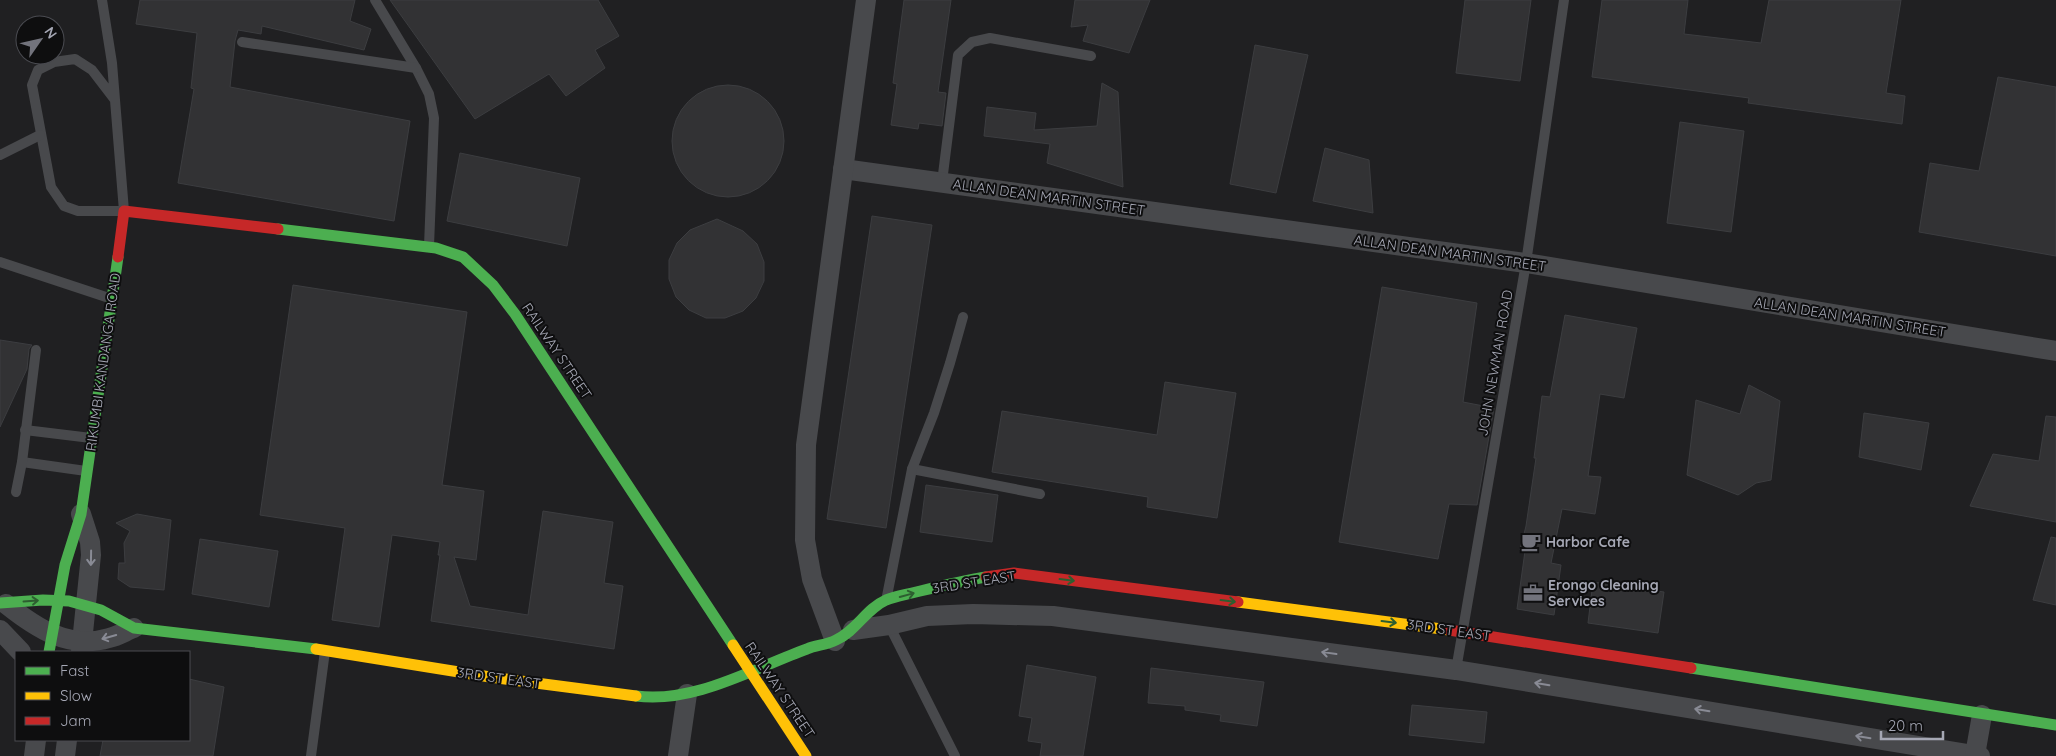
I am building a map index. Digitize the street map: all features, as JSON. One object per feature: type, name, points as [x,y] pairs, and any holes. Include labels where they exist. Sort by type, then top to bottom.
[{"type":"street","points":[[835,641],[812,578],[805,540],[806,445],[866,0]]},
{"type":"street","name":"ALLAN DEAN MARTIN STREET","points":[[843,169],[1526,264],[2056,351]]},
{"type":"street","name":"RAILWAY STREET","points":[[124,211],[429,247],[463,257],[493,285],[516,314],[806,756]]},
{"type":"street","name":"RIKUMBI KANDANGA ROAD","points":[[51,644],[57,600],[70,538],[81,514],[113,300],[124,211]]},
{"type":"street","name":"RIKUMBI KANDANGA ROAD","points":[[81,514],[90,542],[91,555],[88,604],[82,647]]},
{"type":"street","name":"3RD ST EAST","points":[[3,603],[57,600],[88,604],[112,614],[134,628],[326,650],[490,677],[649,698],[687,694],[750,672],[808,648],[835,641],[853,630],[875,607],[886,600],[950,583],[1014,573],[1463,632],[2056,725]]},
{"type":"street","points":[[3,603],[34,625],[51,644],[82,647]]},
{"type":"street","name":"3RD ST EAST","points":[[853,630],[889,625],[927,616],[973,614],[1053,616],[1456,670],[1978,756]]},
{"type":"street","name":"3RD ST EAST","points":[[82,647],[134,628]]},
{"type":"street","points":[[0,630],[20,651]]},
{"type":"street","points":[[678,756],[687,694]]},
{"type":"street","points":[[1978,756],[1982,714]]},
{"type":"street","points":[[34,756],[36,741]]},
{"type":"street","points":[[65,756],[67,741]]},
{"type":"lane","points":[[102,0],[112,62],[124,211],[78,211],[64,206],[51,187],[40,135],[32,85],[38,70],[54,62],[75,60],[92,70],[115,100]]},
{"type":"lane","points":[[375,0],[416,68],[429,94],[434,118],[429,247]]},
{"type":"lane","name":"JOHN NEWMAN ROAD","points":[[1456,670],[1526,264],[1564,0]]},
{"type":"lane","points":[[942,182],[958,55],[972,42],[990,38],[1091,56]]},
{"type":"lane","points":[[242,42],[416,68]]},
{"type":"lane","points":[[0,155],[40,135]]},
{"type":"lane","points":[[0,262],[113,300]]},
{"type":"lane","points":[[886,600],[912,469],[948,371],[963,317]]},
{"type":"lane","points":[[16,492],[22,462],[36,350]]},
{"type":"lane","points":[[25,430],[92,438]]},
{"type":"lane","points":[[22,462],[87,472]]},
{"type":"lane","points":[[912,469],[1040,494]]},
{"type":"lane","points":[[889,625],[955,756]]},
{"type":"lane","points":[[311,756],[326,650]]},
{"type":"shaded area","points":[[0,0],[2056,0],[2056,756],[0,756]]},
{"type":"building","points":[[140,0],[355,0],[350,21],[371,29],[364,50],[262,26],[261,34],[238,30],[230,87],[410,121],[394,221],[178,183],[194,89],[191,88],[197,33],[136,24]]},
{"type":"building","points":[[390,0],[598,0],[619,36],[595,50],[605,68],[566,96],[549,74],[475,119]]},
{"type":"building","points":[[904,0],[951,0],[938,92],[946,93],[942,126],[919,123],[918,129],[891,125],[897,84],[893,83]]},
{"type":"building","points":[[1075,0],[1150,0],[1129,53],[1083,41],[1088,25],[1071,27]]},
{"type":"building","points":[[1465,0],[1531,0],[1520,81],[1456,73]]},
{"type":"building","points":[[1602,0],[1688,0],[1684,34],[1761,43],[1769,0],[1901,0],[1886,93],[1905,96],[1902,124],[1748,103],[1749,98],[1592,77]]},
{"type":"building","points":[[1255,45],[1308,55],[1276,193],[1230,184]]},
{"type":"building","points":[[1998,77],[2056,87],[2056,256],[1919,232],[1930,163],[1979,171]]},
{"type":"building","points":[[1102,83],[1118,92],[1123,187],[1047,163],[1050,144],[984,136],[987,107],[1036,113],[1034,130],[1097,126]]},
{"type":"building","points":[[728,85],[749,89],[768,101],[780,120],[784,141],[780,162],[768,181],[749,193],[728,197],[707,193],[688,181],[676,162],[672,141],[676,120],[688,101],[707,89]]},
{"type":"building","points":[[1680,122],[1744,131],[1731,232],[1667,223]]},
{"type":"building","points":[[1325,148],[1369,160],[1373,213],[1313,201]]},
{"type":"building","points":[[460,153],[580,178],[567,246],[447,221]]},
{"type":"building","points":[[872,216],[932,225],[886,528],[827,519]]},
{"type":"building","points":[[717,219],[743,231],[757,244],[764,262],[764,281],[756,298],[743,311],[725,318],[706,318],[689,310],[676,297],[669,279],[669,260],[677,243],[690,230]]},
{"type":"building","points":[[293,285],[467,312],[442,485],[484,491],[476,560],[454,557],[470,606],[528,615],[543,511],[613,522],[604,583],[623,586],[614,649],[431,621],[440,542],[392,535],[379,627],[332,620],[345,528],[260,515]]},
{"type":"building","points":[[1382,287],[1477,303],[1463,402],[1494,408],[1477,505],[1449,504],[1438,559],[1339,542]]},
{"type":"building","points":[[1565,315],[1637,328],[1624,398],[1600,394],[1588,476],[1601,477],[1595,514],[1562,509],[1551,563],[1561,565],[1554,615],[1517,609],[1525,551],[1520,550],[1526,526],[1536,458],[1534,458],[1542,396],[1550,397]]},
{"type":"building","points":[[0,340],[32,345],[29,349],[27,369],[0,427]]},
{"type":"building","points":[[1165,382],[1236,393],[1217,518],[1147,507],[1148,497],[992,472],[1002,411],[1157,435]]},
{"type":"building","points":[[1749,385],[1780,401],[1771,480],[1756,483],[1738,495],[1687,475],[1696,400],[1740,414]]},
{"type":"building","points":[[1864,413],[1929,423],[1921,470],[1859,457]]},
{"type":"building","points":[[2046,416],[2056,417],[2056,522],[1970,506],[1993,454],[2039,461]]},
{"type":"building","points":[[926,485],[998,495],[992,542],[920,532]]},
{"type":"building","points":[[137,514],[171,520],[164,590],[130,587],[118,579],[119,563],[125,563],[124,543],[130,531],[116,523]]},
{"type":"building","points":[[2051,537],[2056,538],[2056,605],[2033,600]]},
{"type":"building","points":[[200,539],[278,551],[269,607],[192,594]]},
{"type":"building","points":[[1593,582],[1664,592],[1658,633],[1588,623]]},
{"type":"building","points":[[1027,665],[1096,677],[1083,756],[1040,756],[1042,743],[1028,741],[1032,718],[1019,716]]},
{"type":"building","points":[[1151,668],[1264,682],[1257,726],[1220,721],[1221,715],[1185,710],[1185,706],[1148,703]]},
{"type":"building","points":[[190,679],[224,687],[213,756],[100,756],[103,741],[190,741]]},
{"type":"building","points":[[1412,705],[1487,712],[1484,743],[1409,735]]},
{"type":"traffic: fast","points":[[278,229],[436,248],[463,257],[493,285],[515,314],[733,645]]},
{"type":"traffic: fast","points":[[49,651],[65,565],[81,514],[118,257]]},
{"type":"traffic: fast","points":[[636,696],[680,695],[723,683],[810,648],[836,640],[886,600],[940,586],[986,577]]},
{"type":"traffic: fast","points":[[0,603],[43,600],[69,601],[101,610],[134,628],[316,649]]},
{"type":"traffic: fast","points":[[1691,668],[2056,725]]},
{"type":"traffic: slow","points":[[1238,602],[1449,630]]},
{"type":"traffic: slow","points":[[733,645],[806,756]]},
{"type":"traffic: slow","points":[[316,649],[490,677],[636,696]]},
{"type":"traffic: jam","points":[[118,257],[124,211],[278,229]]},
{"type":"traffic: jam","points":[[986,577],[1014,573],[1238,602]]},
{"type":"traffic: jam","points":[[1449,630],[1691,668]]},
{"type":"place","name":"Harbor Cafe","points":[[1531,542]]},
{"type":"place","name":"Erongo Cleaning Services","points":[[1533,593]]}]
